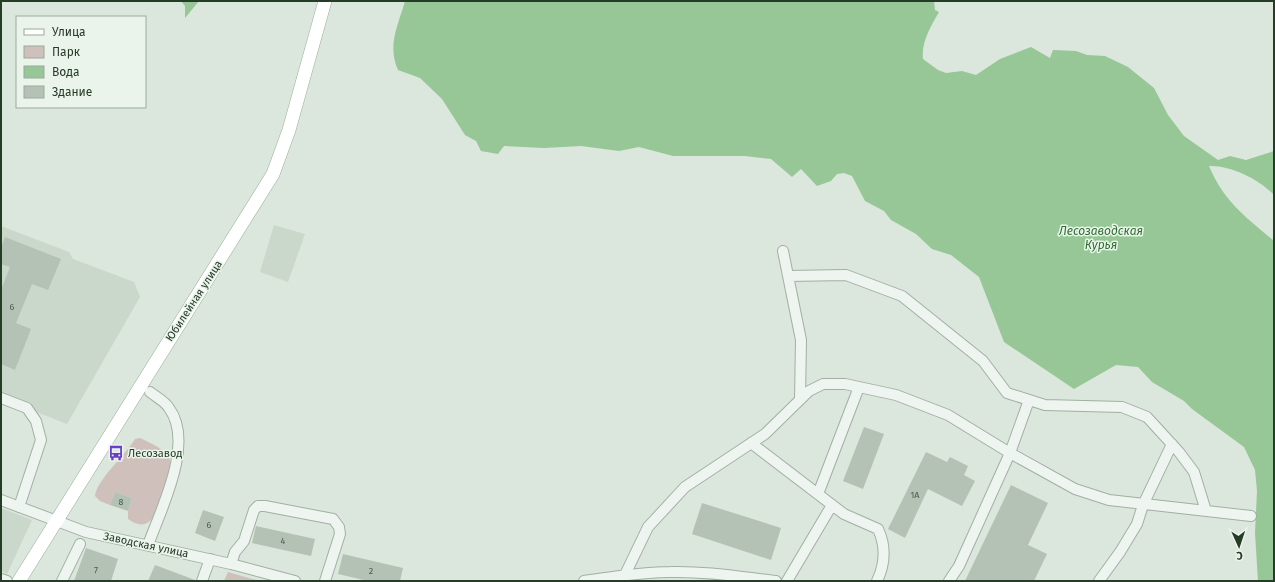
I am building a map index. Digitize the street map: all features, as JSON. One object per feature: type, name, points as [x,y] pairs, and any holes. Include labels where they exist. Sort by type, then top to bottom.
[{"type":"main road","name":"Юбилейная улица","points":[[19,581],[273,174],[289,130],[325,1]]},
{"type":"street","points":[[782,252],[801,340],[800,399]]},
{"type":"street","points":[[788,276],[846,275],[902,296],[983,361],[1007,393],[1045,405],[1122,407],[1147,417],[1172,444],[1194,472],[1206,511]]},
{"type":"street","points":[[624,578],[648,527],[686,487],[765,434],[809,391],[823,384],[845,384],[896,395],[948,415],[1010,454],[1075,489],[1109,500],[1251,516]]},
{"type":"street","points":[[818,494],[860,387]]},
{"type":"street","points":[[148,545],[172,480],[179,439],[177,422],[169,407],[150,392]]},
{"type":"street","points":[[1,398],[27,408],[36,421],[41,440],[20,506]]},
{"type":"street","points":[[949,581],[959,566],[1010,454],[1029,400]]},
{"type":"street","points":[[751,443],[844,514],[878,529],[884,549],[883,568],[877,581]]},
{"type":"street","points":[[1099,581],[1134,530],[1143,505],[1172,444]]},
{"type":"street","name":"Заводская улица","points":[[1,500],[86,532],[210,559],[295,581]]},
{"type":"street","points":[[787,581],[832,505]]},
{"type":"street","points":[[231,564],[235,552],[244,541],[254,510],[258,506],[265,506],[333,519],[339,527],[340,534],[326,581]]},
{"type":"street","points":[[62,581],[80,544]]},
{"type":"street","points":[[202,581],[210,559]]},
{"type":"street","points":[[584,581],[670,572],[713,573],[776,581]]},
{"type":"street","points":[[1,579],[7,581]]},
{"type":"shaded area","points":[[274,225],[305,234],[288,282],[260,272]]},
{"type":"shaded area","points":[[1,226],[69,252],[73,259],[134,282],[140,297],[67,424],[1,398]]},
{"type":"shaded area","points":[[1,508],[32,520],[7,574],[1,571]]},
{"type":"green space","points":[[140,438],[165,452],[170,461],[171,467],[154,517],[145,524],[135,523],[128,519],[128,511],[132,498],[115,492],[110,505],[100,501],[95,496],[106,475],[135,439]]},
{"type":"green space","points":[[228,572],[260,581],[224,581]]},
{"type":"water","points":[[181,1],[199,1],[185,18],[185,6]]},
{"type":"water","name":"Лесозаводская Курья","points":[[405,1],[934,1],[935,10],[939,12],[925,40],[923,59],[938,70],[946,73],[962,71],[976,75],[1000,59],[1031,47],[1050,58],[1053,50],[1076,51],[1087,55],[1105,56],[1128,67],[1154,88],[1168,115],[1184,136],[1218,160],[1230,156],[1246,160],[1274,151],[1274,195],[1268,189],[1244,174],[1226,168],[1209,166],[1215,179],[1229,199],[1245,216],[1274,241],[1274,581],[1258,581],[1255,533],[1257,491],[1255,470],[1244,447],[1192,409],[1184,401],[1152,382],[1138,367],[1116,365],[1074,389],[1004,342],[979,277],[951,255],[932,249],[916,234],[891,220],[884,211],[865,201],[852,176],[844,173],[837,174],[831,181],[817,186],[801,169],[792,177],[771,159],[745,156],[673,156],[639,147],[619,151],[581,146],[544,148],[504,146],[498,154],[481,151],[476,141],[465,135],[442,99],[420,78],[398,70],[393,52],[397,27]]},
{"type":"building","points":[[5,237],[61,259],[48,290],[32,284],[16,323],[31,329],[15,370],[1,364],[1,290],[10,267],[1,264],[1,248]]},
{"type":"building","points":[[864,427],[884,434],[863,489],[843,481]]},
{"type":"building","points":[[926,452],[947,462],[950,457],[968,466],[964,475],[975,481],[962,506],[928,489],[905,538],[888,529]]},
{"type":"building","points":[[1011,485],[1048,503],[1028,545],[1047,554],[1034,581],[965,581]]},
{"type":"building","points":[[115,492],[132,498],[128,511],[110,505]]},
{"type":"building","points":[[702,503],[781,528],[771,560],[692,534]]},
{"type":"building","points":[[203,510],[224,517],[215,541],[195,533]]},
{"type":"building","points":[[256,526],[315,539],[311,556],[252,543]]},
{"type":"building","points":[[86,548],[118,559],[111,581],[74,581]]},
{"type":"building","points":[[343,554],[403,568],[400,581],[368,581],[338,574]]},
{"type":"building","points":[[155,565],[195,580],[195,581],[148,581]]},
{"type":"place","name":"Лесозавод","points":[[116,453]]}]
